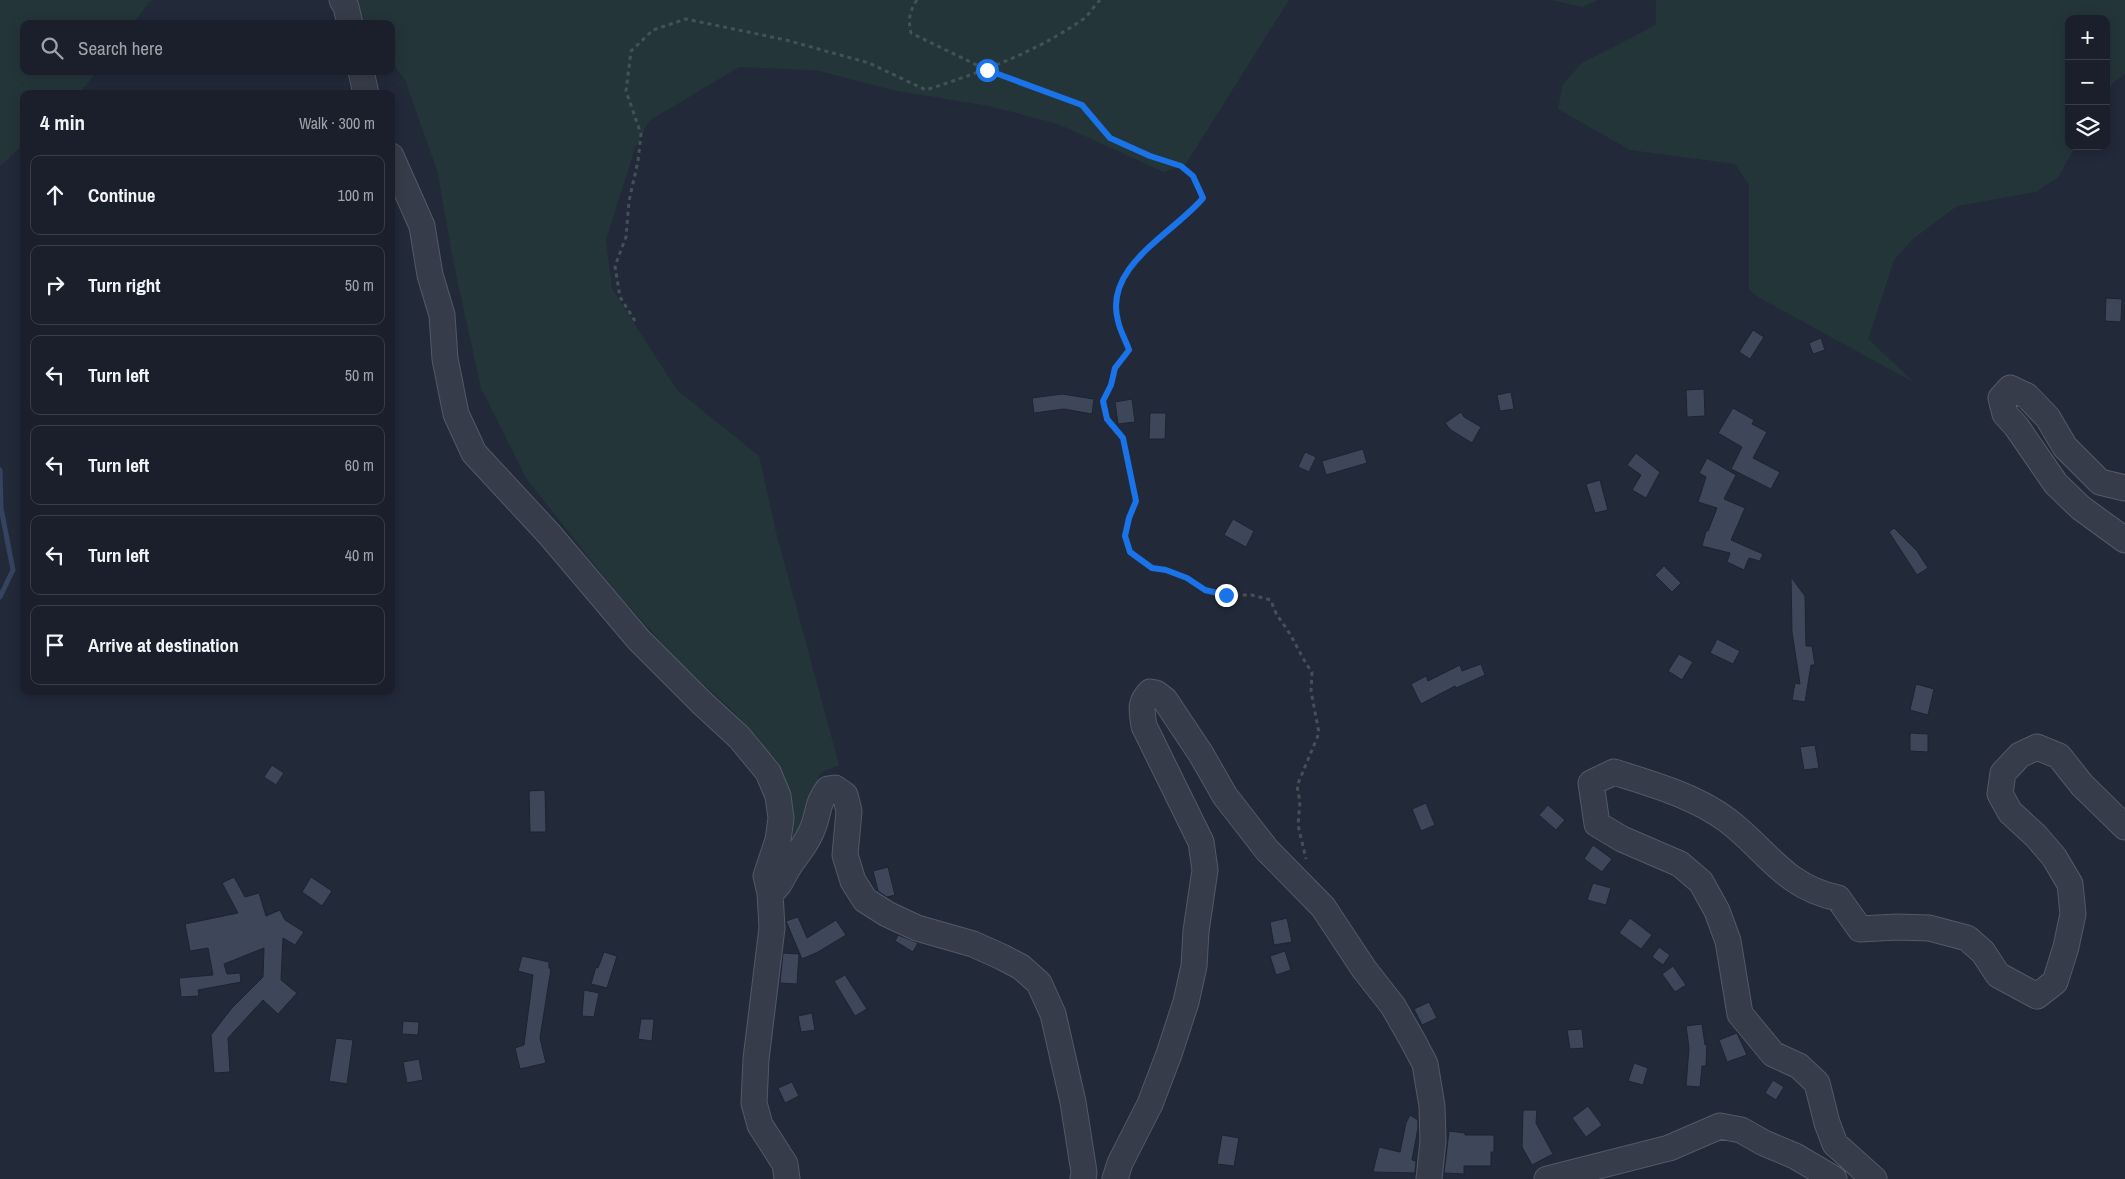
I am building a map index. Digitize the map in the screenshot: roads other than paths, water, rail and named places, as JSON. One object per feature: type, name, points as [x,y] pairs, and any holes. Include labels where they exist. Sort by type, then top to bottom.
[{"type":"street","points":[[342,0],[349,20]]},
{"type":"street","points":[[362,75],[365,90]]},
{"type":"street","points":[[395,165],[422,226],[430,275],[442,315],[445,359],[456,414],[474,453],[550,535],[638,640],[739,737],[768,772],[778,796],[781,818],[778,840],[766,876],[770,893],[772,928],[756,1059],[754,1103],[760,1125],[785,1164],[787,1179]]},
{"type":"street","points":[[2125,488],[2100,482],[2065,447],[2048,418],[2027,396],[2010,388],[2001,398],[2005,414],[2016,426],[2056,484],[2081,508],[2125,540]]},
{"type":"street","points":[[1115,1179],[1120,1163],[1150,1104],[1170,1054],[1186,1002],[1194,966],[1196,930],[1204,870],[1202,842],[1144,726],[1143,699],[1150,692],[1156,693],[1165,700],[1201,754],[1224,796],[1267,850],[1322,906],[1364,969],[1393,1006],[1413,1040],[1425,1064],[1432,1106],[1433,1141],[1429,1179]]},
{"type":"street","points":[[1874,1179],[1835,1144],[1827,1123],[1817,1082],[1799,1066],[1773,1054],[1740,1014],[1728,941],[1717,911],[1701,882],[1680,864],[1622,839],[1597,824],[1591,783],[1614,772],[1699,804],[1732,824],[1796,882],[1819,894],[1838,898],[1860,929],[1929,928],[1967,938],[1983,952],[1998,976],[2037,996],[2055,982],[2066,947],[2073,914],[2070,884],[2054,857],[2036,836],[2010,812],[2000,794],[2003,773],[2020,754],[2037,747],[2059,756],[2082,785],[2125,827]]},
{"type":"street","points":[[770,893],[778,888],[788,868],[806,845],[814,824],[819,800],[828,789],[835,788],[845,795],[849,811],[845,855],[853,882],[865,900],[887,914],[917,928],[973,944],[1002,957],[1021,967],[1039,983],[1053,1014],[1073,1102],[1084,1172],[1083,1179]]},
{"type":"street","points":[[1547,1179],[1669,1148],[1720,1126],[1741,1130],[1764,1143],[1795,1156],[1834,1179]]},
{"type":"waterway","points":[[0,470],[1,508],[13,570],[0,597]]}]
